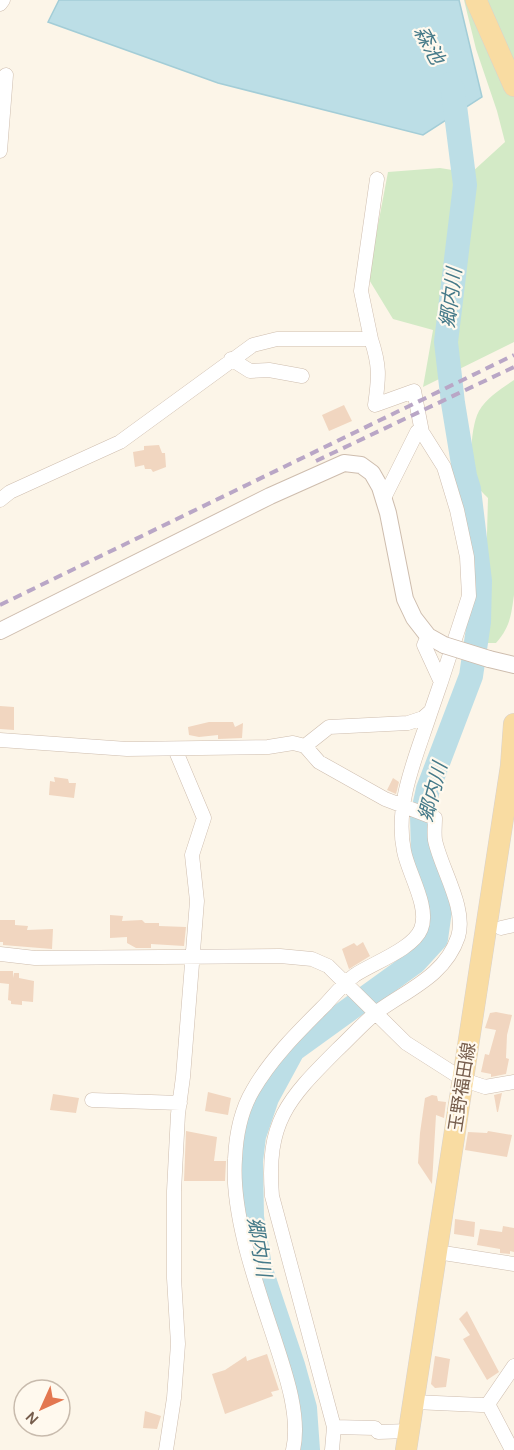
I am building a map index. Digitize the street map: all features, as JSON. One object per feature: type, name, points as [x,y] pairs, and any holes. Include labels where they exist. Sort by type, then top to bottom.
[{"type":"main road","points":[[476,0],[514,86]]},
{"type":"main road","name":"玉野福田線","points":[[408,1441],[509,777],[514,724]]},
{"type":"street","points":[[0,4],[3,0]]},
{"type":"street","points":[[0,151],[6,75]]},
{"type":"street","points":[[293,1450],[295,1442],[293,1407],[283,1366],[252,1273],[235,1185],[234,1160],[239,1125],[252,1090],[291,1039],[350,986],[355,975],[414,939],[421,929],[423,909],[404,854],[400,829],[424,733],[469,596],[467,557],[457,510],[444,466],[423,432],[414,391],[375,405],[380,376],[361,291],[377,179]]},
{"type":"street","points":[[0,500],[10,492],[120,442],[253,345],[277,339],[371,339]]},
{"type":"street","points":[[231,359],[250,371],[269,370],[302,376]]},
{"type":"street","points":[[384,498],[411,442],[417,432],[423,432]]},
{"type":"street","points":[[0,631],[270,496],[344,463],[361,465],[372,473],[380,487],[405,599],[414,618],[429,636],[444,645],[514,665]]},
{"type":"street","points":[[429,636],[424,645],[441,682]]},
{"type":"street","points":[[305,746],[328,727],[408,723],[423,718],[432,711]]},
{"type":"street","points":[[408,723],[424,733]]},
{"type":"street","points":[[0,740],[127,749],[268,747],[293,743],[305,746],[319,762],[385,799],[435,818],[435,839],[460,915],[459,934],[452,953],[443,964],[416,987],[375,1010],[298,1091],[283,1113],[271,1151],[272,1196],[334,1427],[332,1450]]},
{"type":"street","points":[[166,1450],[174,1398],[178,1344],[174,1278],[174,1191],[197,901],[192,855],[204,818],[175,749]]},
{"type":"street","points":[[459,934],[474,934]]},
{"type":"street","points":[[0,954],[35,958],[280,956],[312,959],[328,966],[406,1043],[464,1080],[485,1088],[514,1082]]},
{"type":"street","points":[[92,1100],[180,1103]]},
{"type":"street","points":[[437,1252],[514,1263]]},
{"type":"street","points":[[414,1402],[481,1406],[489,1404],[514,1366]]},
{"type":"street","points":[[489,1404],[512,1450]]},
{"type":"street","points":[[334,1427],[375,1428],[378,1432],[408,1441]]},
{"type":"green space","points":[[464,0],[514,0],[514,342],[423,387],[433,330],[393,319],[368,278],[388,172],[440,168],[471,173],[505,142],[476,49]]},
{"type":"green space","points":[[514,380],[514,595],[511,615],[504,632],[496,643],[484,643],[488,498],[474,480],[473,435],[476,417],[482,406]]},
{"type":"water","name":"森池","points":[[59,0],[459,0],[482,97],[423,135],[218,83],[48,22]]},
{"type":"building","points":[[344,405],[352,421],[329,431],[322,415]]},
{"type":"building","points":[[159,445],[162,453],[165,453],[166,467],[153,472],[151,469],[145,469],[144,465],[135,467],[133,452],[144,450],[144,446]]},
{"type":"building","points":[[0,706],[14,707],[14,730],[0,729]]},
{"type":"building","points":[[209,722],[233,722],[235,727],[243,723],[242,738],[218,739],[218,735],[199,737],[189,735],[188,727]]},
{"type":"building","points":[[54,777],[68,779],[69,783],[76,783],[74,798],[49,795],[50,781],[55,782]]},
{"type":"building","points":[[393,778],[399,782],[396,794],[387,790]]},
{"type":"building","points":[[110,915],[123,916],[122,921],[142,920],[145,923],[159,923],[159,926],[186,927],[184,946],[151,944],[151,948],[136,948],[127,943],[127,937],[110,938]]},
{"type":"building","points":[[0,920],[15,920],[15,925],[28,926],[27,930],[53,929],[52,949],[3,945],[3,942],[0,942]]},
{"type":"building","points":[[363,942],[370,956],[349,969],[342,949],[354,943],[357,946]]},
{"type":"building","points":[[0,971],[13,971],[13,978],[14,973],[19,973],[19,978],[34,981],[33,1002],[22,1001],[22,1005],[11,1004],[8,1000],[9,984],[0,983]]},
{"type":"building","points":[[490,1013],[512,1015],[507,1035],[506,1058],[509,1059],[506,1074],[491,1077],[491,1074],[481,1072],[485,1054],[489,1055],[496,1030],[485,1028]]},
{"type":"building","points":[[208,1092],[231,1098],[228,1115],[205,1111]]},
{"type":"building","points":[[502,1093],[498,1112],[497,1112],[494,1095]]},
{"type":"building","points":[[53,1094],[79,1098],[76,1113],[50,1110]]},
{"type":"building","points":[[432,1095],[437,1096],[438,1101],[446,1102],[444,1118],[436,1115],[432,1184],[418,1163],[425,1098]]},
{"type":"building","points":[[186,1131],[217,1137],[214,1161],[226,1161],[225,1181],[184,1181]]},
{"type":"building","points":[[488,1131],[512,1135],[507,1157],[465,1150],[468,1132],[487,1133]]},
{"type":"building","points":[[455,1219],[475,1222],[474,1237],[454,1234]]},
{"type":"building","points":[[503,1226],[514,1228],[514,1252],[500,1253],[500,1249],[477,1245],[480,1229],[502,1232]]},
{"type":"building","points":[[467,1311],[499,1372],[487,1380],[463,1339],[470,1335],[459,1319]]},
{"type":"building","points":[[267,1354],[279,1390],[271,1392],[273,1396],[225,1414],[212,1374],[225,1370],[246,1356],[247,1361]]},
{"type":"building","points":[[435,1356],[450,1359],[446,1387],[435,1388],[431,1384]]},
{"type":"building","points":[[145,1411],[161,1416],[157,1429],[143,1428]]},
{"type":"waterway","name":"郷内川","points":[[308,1450],[305,1408],[260,1267],[252,1217],[251,1161],[254,1136],[267,1098],[293,1050],[415,962],[436,939],[440,910],[423,854],[422,816],[428,789],[471,676],[479,622],[480,581],[469,489],[453,403],[446,342],[465,185],[453,90],[450,84]]},
{"type":"railway","points":[[0,605],[514,355]]},
{"type":"railway","points":[[316,461],[514,367]]}]
